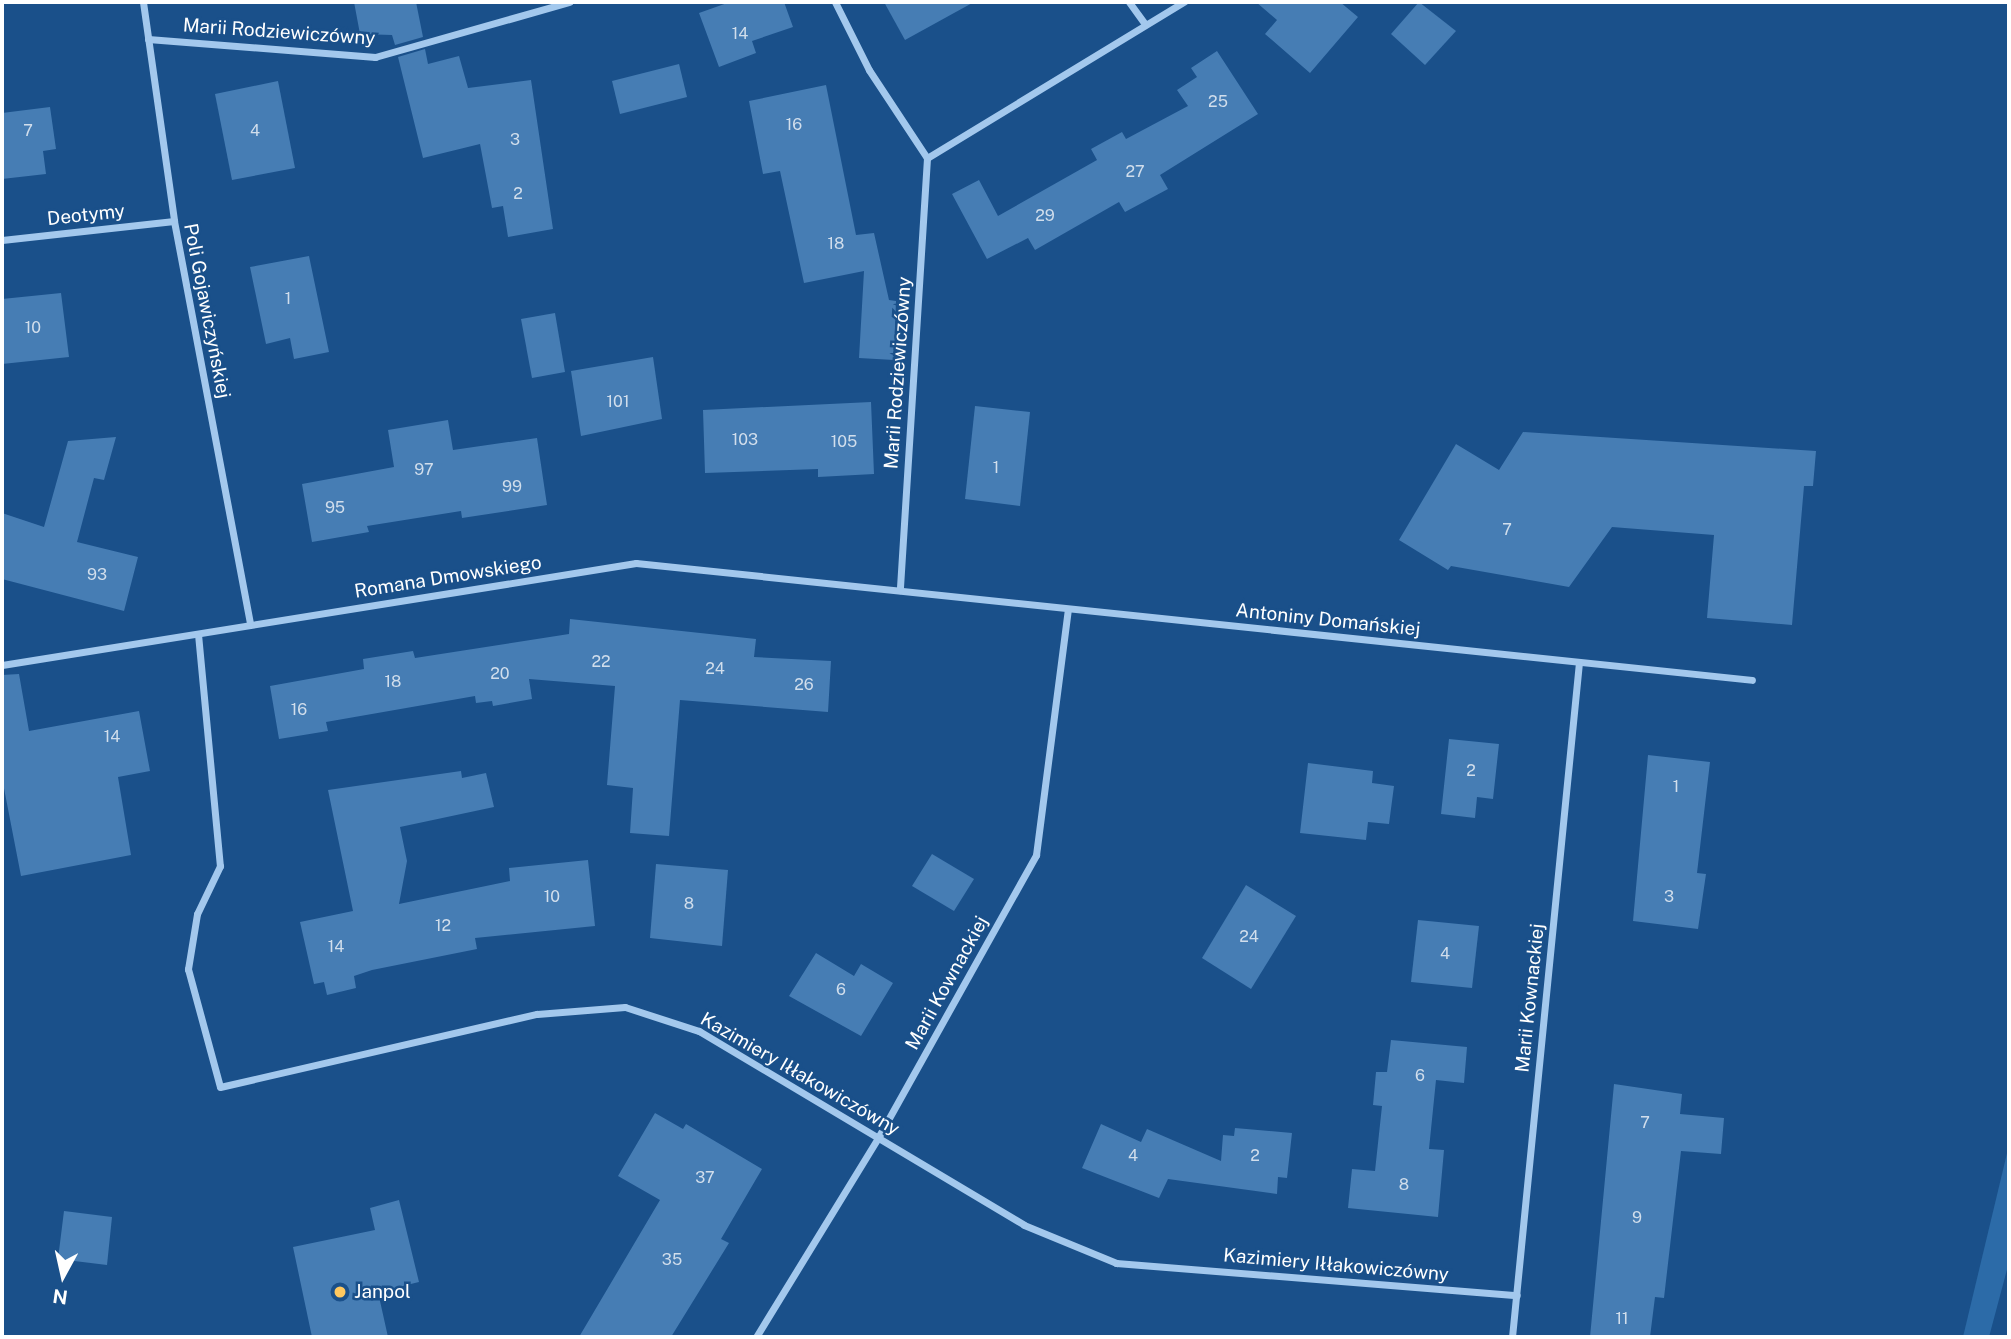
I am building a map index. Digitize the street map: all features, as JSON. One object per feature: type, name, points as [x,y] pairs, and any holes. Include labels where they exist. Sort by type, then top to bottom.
[{"type":"street","name":"Poli Gojawiczyńskiej","points":[[143,2],[174,221],[250,624]]},
{"type":"street","name":"Marii Rodziewiczówny","points":[[148,40],[375,57],[569,2]]},
{"type":"street","points":[[835,2],[869,70],[927,158],[1184,2]]},
{"type":"street","points":[[1129,2],[1145,24]]},
{"type":"street","name":"Marii Rodziewiczówny","points":[[900,590],[927,158]]},
{"type":"street","name":"Deotymy","points":[[2,240],[174,221]]},
{"type":"street","name":"Romana Dmowskiego","points":[[2,665],[636,563],[900,590]]},
{"type":"street","name":"Antoniny Domańskiej","points":[[900,590],[1752,680]]},
{"type":"street","name":"Marii Kownackiej","points":[[756,1337],[879,1136],[1036,855],[1068,609]]},
{"type":"street","name":"Kazimiery Iłłakowiczówny","points":[[198,634],[220,866],[197,914],[188,969],[220,1087],[537,1014],[625,1007],[699,1031],[879,1136],[1024,1225],[1116,1262],[1517,1295]]},
{"type":"street","name":"Marii Kownackiej","points":[[1512,1337],[1578,662]]},
{"type":"shaded area","points":[[2009,1145],[2009,1262],[1989,1337],[1963,1337]]},
{"type":"building","points":[[354,2],[416,2],[423,37],[395,45],[392,35],[360,34]]},
{"type":"building","points":[[730,2],[784,2],[793,27],[752,41],[756,53],[719,67],[699,13]]},
{"type":"building","points":[[884,2],[974,2],[905,40]]},
{"type":"building","points":[[1256,2],[1340,2],[1358,17],[1310,73],[1265,34],[1277,20]]},
{"type":"building","points":[[1419,2],[1456,31],[1425,65],[1391,34]]},
{"type":"building","points":[[425,49],[428,64],[459,56],[468,88],[531,80],[553,229],[508,237],[503,206],[492,208],[480,144],[423,158],[398,57]]},
{"type":"building","points":[[1217,51],[1258,114],[1160,175],[1168,189],[1125,212],[1119,202],[1035,250],[1028,238],[987,259],[952,194],[979,180],[998,216],[1097,160],[1091,149],[1122,132],[1126,139],[1188,106],[1177,90],[1197,77],[1191,68]]},
{"type":"building","points":[[679,64],[687,97],[620,114],[612,81]]},
{"type":"building","points":[[278,81],[295,168],[232,180],[215,94]]},
{"type":"building","points":[[826,85],[856,235],[874,233],[889,300],[896,301],[894,360],[859,358],[864,271],[804,283],[780,171],[763,174],[749,101]]},
{"type":"building","points":[[50,107],[56,149],[43,151],[46,174],[2,179],[2,113]]},
{"type":"building","points":[[309,256],[329,352],[294,359],[290,338],[266,344],[250,267]]},
{"type":"building","points":[[61,293],[69,357],[2,364],[2,299]]},
{"type":"building","points":[[555,313],[565,372],[532,378],[521,319]]},
{"type":"building","points":[[653,357],[662,419],[581,436],[571,371]]},
{"type":"building","points":[[871,402],[874,474],[818,477],[818,469],[705,473],[703,410]]},
{"type":"building","points":[[975,406],[1030,412],[1020,506],[965,499]]},
{"type":"building","points":[[448,420],[453,450],[537,438],[547,505],[462,518],[461,511],[367,526],[369,532],[312,542],[302,484],[394,467],[388,430]]},
{"type":"building","points":[[1523,432],[1816,451],[1813,486],[1804,486],[1792,625],[1707,618],[1714,535],[1612,527],[1569,587],[1451,566],[1448,570],[1399,540],[1456,444],[1499,470]]},
{"type":"building","points":[[116,437],[104,480],[94,478],[77,542],[138,557],[124,611],[2,579],[2,513],[44,527],[68,441]]},
{"type":"building","points":[[570,619],[756,639],[754,657],[831,661],[828,712],[680,700],[669,836],[630,833],[633,788],[607,785],[615,686],[529,679],[532,699],[493,706],[492,701],[476,703],[475,696],[326,722],[328,731],[279,739],[270,686],[364,669],[363,659],[413,651],[415,658],[569,634]]},
{"type":"building","points":[[19,674],[29,731],[139,711],[150,771],[118,777],[131,855],[21,876],[2,778],[2,675]]},
{"type":"building","points":[[1449,739],[1499,744],[1493,799],[1477,797],[1475,818],[1441,814]]},
{"type":"building","points":[[1648,755],[1710,762],[1697,873],[1706,874],[1698,929],[1633,921]]},
{"type":"building","points":[[1308,763],[1373,771],[1372,783],[1394,786],[1389,824],[1368,822],[1366,840],[1300,833]]},
{"type":"building","points":[[461,771],[462,778],[486,773],[494,807],[400,827],[407,861],[399,904],[510,881],[509,868],[588,860],[595,926],[475,938],[477,949],[372,970],[354,976],[356,988],[327,995],[324,982],[314,984],[300,922],[353,911],[328,790]]},
{"type":"building","points":[[932,854],[974,879],[954,911],[912,886]]},
{"type":"building","points":[[656,864],[728,870],[722,946],[650,938]]},
{"type":"building","points":[[1246,885],[1296,916],[1251,989],[1202,958]]},
{"type":"building","points":[[1418,920],[1479,926],[1472,988],[1411,982]]},
{"type":"building","points":[[816,953],[854,976],[861,964],[893,983],[861,1036],[789,996]]},
{"type":"building","points":[[1391,1040],[1467,1047],[1464,1083],[1436,1080],[1429,1149],[1444,1150],[1438,1217],[1348,1208],[1352,1169],[1375,1171],[1382,1106],[1373,1105],[1376,1072],[1387,1072]]},
{"type":"building","points":[[1614,1084],[1682,1094],[1680,1114],[1724,1118],[1721,1154],[1681,1151],[1664,1298],[1655,1297],[1650,1337],[1590,1337]]},
{"type":"building","points":[[655,1113],[683,1129],[686,1124],[762,1169],[721,1239],[729,1243],[671,1337],[579,1337],[660,1200],[618,1176]]},
{"type":"building","points":[[1101,1124],[1141,1142],[1147,1129],[1221,1161],[1223,1135],[1234,1136],[1235,1128],[1292,1133],[1287,1178],[1278,1177],[1277,1194],[1168,1179],[1159,1198],[1082,1168]]},
{"type":"building","name":"Janpol","points":[[399,1200],[419,1282],[378,1292],[388,1337],[312,1337],[293,1247],[375,1230],[370,1208]]},
{"type":"building","points":[[64,1211],[112,1217],[107,1265],[58,1259]]},
{"type":"place","name":"Janpol","points":[[340,1292]]}]
